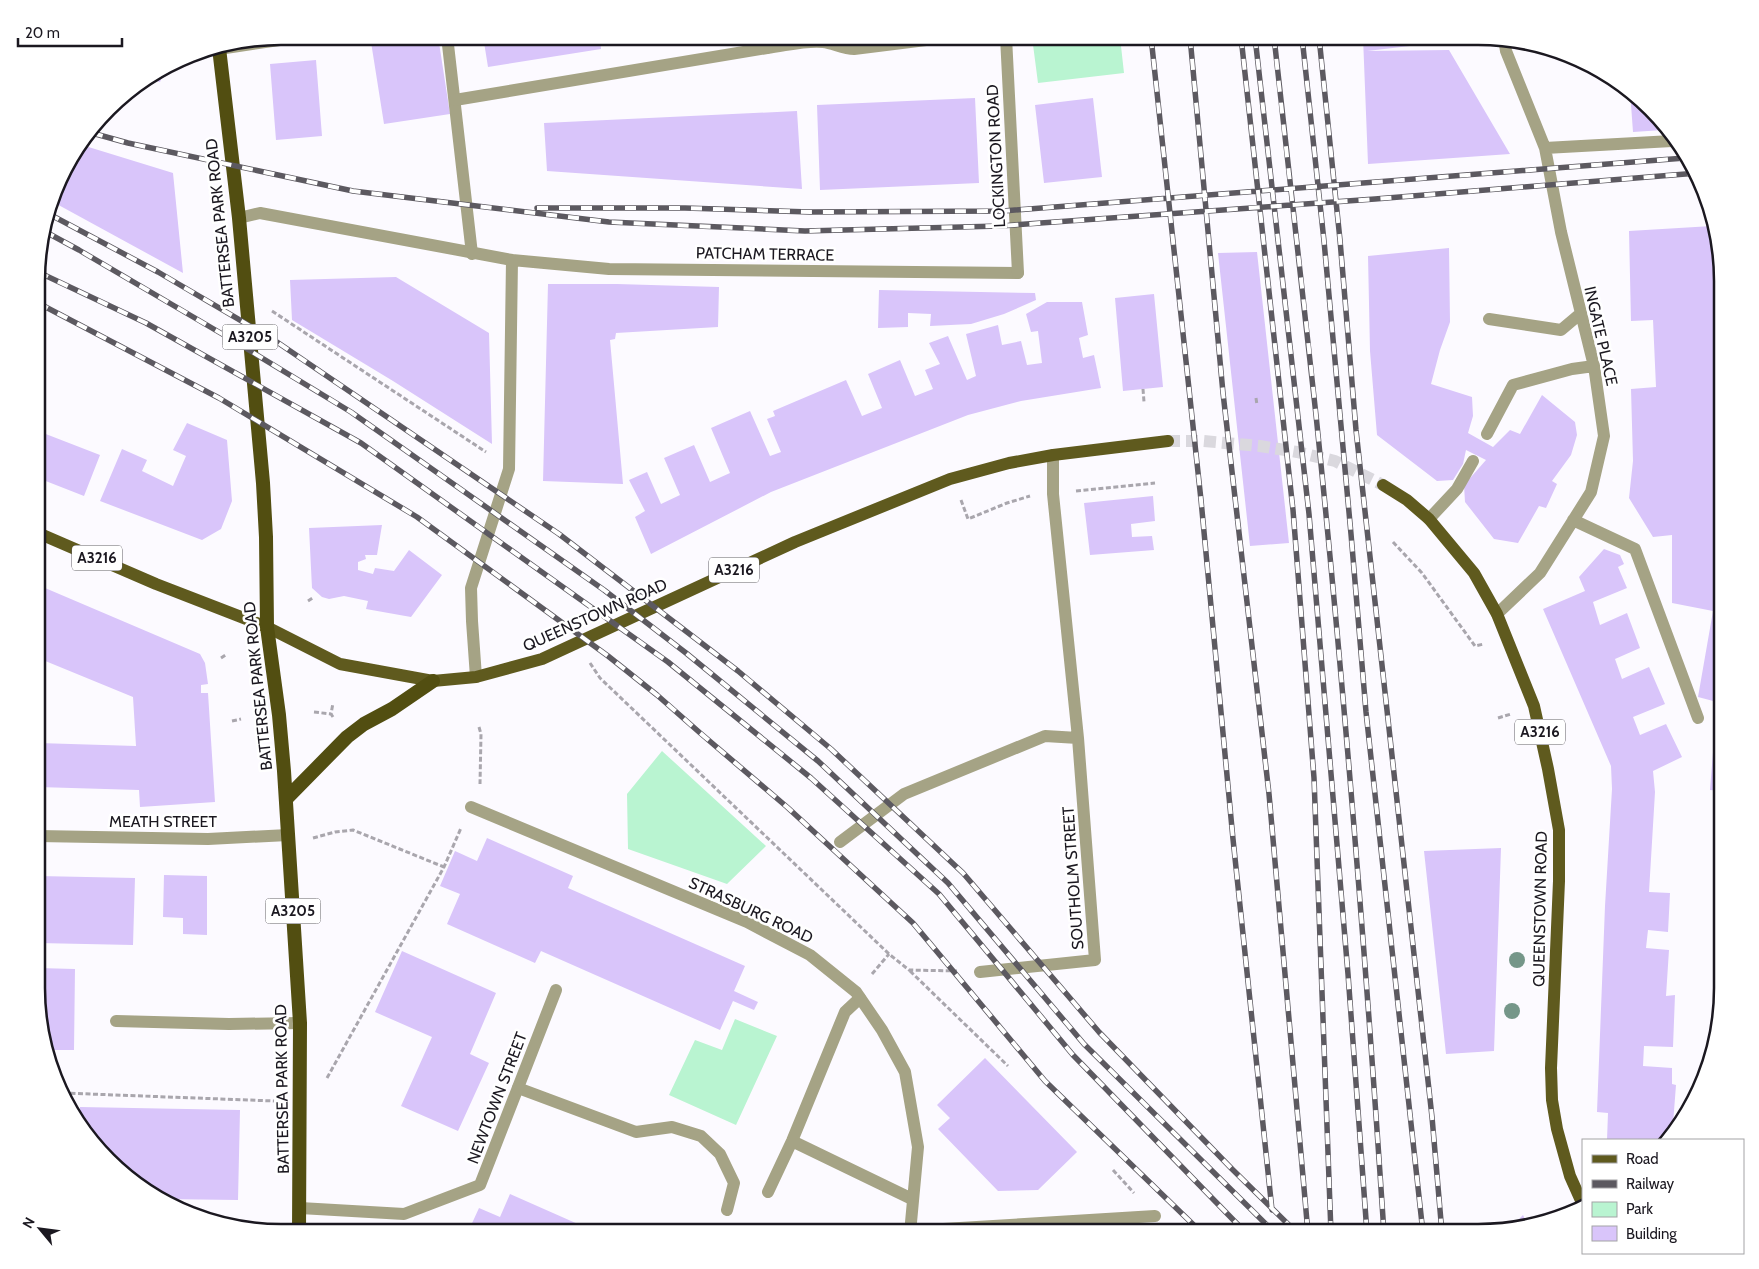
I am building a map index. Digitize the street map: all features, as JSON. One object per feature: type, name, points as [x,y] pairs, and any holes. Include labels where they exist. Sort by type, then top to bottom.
[{"type":"highway","name":"BATTERSEA PARK ROAD","points":[[220,53],[240,218],[266,537],[267,627],[279,715],[286,799],[300,1023],[299,1224]]},
{"type":"highway","name":"A3216","points":[[286,799],[347,737],[364,724],[392,709],[433,681]]},
{"type":"main road","name":"QUEENSTOWN ROAD","points":[[45,535],[164,587],[267,627],[340,664],[433,681],[476,677],[542,659],[795,542],[950,479],[1001,465],[1053,454],[1168,441]]},
{"type":"main road","name":"QUEENSTOWN ROAD","points":[[1383,485],[1407,500],[1429,519],[1474,573],[1497,614],[1534,706],[1559,830],[1559,881],[1551,1068],[1552,1100],[1557,1129],[1570,1176],[1581,1200]]},
{"type":"street","points":[[448,45],[472,254]]},
{"type":"street","points":[[455,100],[790,45]]},
{"type":"street","points":[[834,45],[854,49],[884,45]]},
{"type":"street","name":"LOCKINGTON ROAD","points":[[1006,45],[1018,273]]},
{"type":"street","name":"INGATE PLACE","points":[[1497,614],[1540,573],[1591,492],[1604,436],[1594,366],[1561,232],[1545,148],[1505,47]]},
{"type":"street","points":[[1545,148],[1668,141]]},
{"type":"street","name":"PATCHAM TERRACE","points":[[240,218],[260,213],[472,254],[512,260],[609,269],[1018,273]]},
{"type":"street","points":[[476,677],[471,588],[508,469],[512,260]]},
{"type":"street","points":[[1489,319],[1560,330],[1580,314]]},
{"type":"street","points":[[1486,434],[1513,385],[1572,369],[1594,366]]},
{"type":"street","name":"SOUTHOLM STREET","points":[[980,972],[1095,960],[1078,738],[1053,494],[1053,454]]},
{"type":"street","points":[[1429,519],[1457,489],[1473,461]]},
{"type":"street","points":[[1573,520],[1634,550],[1698,718]]},
{"type":"street","points":[[840,842],[904,794],[1045,736],[1078,738]]},
{"type":"street","name":"STRASBURG ROAD","points":[[471,807],[748,922],[810,955],[856,992],[882,1030],[905,1072],[918,1147],[910,1224]]},
{"type":"street","name":"MEATH STREET","points":[[45,836],[288,840]]},
{"type":"street","name":"NEWTOWN STREET","points":[[300,1208],[404,1214],[480,1185],[556,990]]},
{"type":"street","points":[[768,1192],[792,1141],[845,1012],[860,998]]},
{"type":"street","points":[[116,1021],[229,1024],[300,1023]]},
{"type":"street","points":[[518,1088],[636,1132],[672,1127],[701,1136],[720,1154],[734,1183],[727,1210]]},
{"type":"street","points":[[792,1141],[912,1199]]},
{"type":"street","points":[[1032,1224],[1155,1216]]},
{"type":"path","points":[[246,294],[482,450]]},
{"type":"path","points":[[1143,389],[1144,402]]},
{"type":"path","points":[[1256,398],[1257,405]]},
{"type":"path","points":[[1069,492],[1155,483]]},
{"type":"path","points":[[968,519],[1029,496]]},
{"type":"path","points":[[1392,542],[1422,573],[1475,646]]},
{"type":"path","points":[[308,601],[314,597]]},
{"type":"path","points":[[221,658],[227,654]]},
{"type":"path","points":[[590,664],[600,678],[890,954],[910,970],[1008,1066]]},
{"type":"path","points":[[314,712],[330,714],[333,703]]},
{"type":"path","points":[[1498,718],[1516,712]]},
{"type":"path","points":[[232,721],[241,719]]},
{"type":"path","points":[[324,1082],[444,867],[471,807],[480,785],[481,734],[479,727]]},
{"type":"path","points":[[288,840],[353,830],[444,867]]},
{"type":"path","points":[[910,970],[980,972]]},
{"type":"path","points":[[69,1092],[300,1102]]},
{"type":"green space","points":[[1033,45],[1121,45],[1124,73],[1038,83]]},
{"type":"green space","points":[[662,751],[766,846],[727,884],[628,849],[627,794]]},
{"type":"green space","points":[[735,1019],[777,1036],[736,1125],[669,1095],[695,1040],[722,1050]]},
{"type":"building","points":[[371,45],[439,45],[450,114],[384,124]]},
{"type":"building","points":[[484,45],[601,45],[601,49],[488,67]]},
{"type":"building","points":[[1363,45],[1418,45],[1367,51],[1449,50],[1510,154],[1368,164]]},
{"type":"building","points":[[316,60],[322,136],[276,140],[270,64]]},
{"type":"building","points":[[975,98],[979,183],[820,190],[817,105]]},
{"type":"building","points":[[1093,98],[1102,177],[1044,183],[1035,105]]},
{"type":"building","points":[[1631,101],[1659,130],[1633,132]]},
{"type":"building","points":[[797,111],[802,189],[547,171],[544,123]]},
{"type":"building","points":[[87,147],[173,173],[183,273],[58,205],[69,177]]},
{"type":"building","points":[[1707,226],[1712,250],[1714,281],[1714,701],[1698,697],[1713,611],[1672,603],[1672,535],[1653,537],[1629,498],[1633,461],[1631,389],[1656,387],[1653,320],[1631,321],[1629,231]]},
{"type":"building","points":[[1449,248],[1450,322],[1431,384],[1472,397],[1473,416],[1468,433],[1493,447],[1510,430],[1520,434],[1542,395],[1575,422],[1577,435],[1571,455],[1552,481],[1557,484],[1546,508],[1539,506],[1518,543],[1494,539],[1465,502],[1464,485],[1486,460],[1466,450],[1463,464],[1453,480],[1437,481],[1377,435],[1370,351],[1368,256]]},
{"type":"building","points":[[1257,252],[1289,543],[1250,546],[1218,253]]},
{"type":"building","points":[[396,277],[489,333],[492,444],[292,320],[290,280]]},
{"type":"building","points":[[548,284],[719,287],[718,327],[616,333],[615,339],[610,340],[623,484],[543,481]]},
{"type":"building","points":[[879,290],[1035,293],[1036,300],[1004,314],[971,324],[930,326],[931,314],[908,313],[908,327],[878,328]]},
{"type":"building","points":[[1154,294],[1163,387],[1123,391],[1115,298]]},
{"type":"building","points":[[1047,302],[1082,302],[1088,335],[1079,338],[1083,358],[1094,355],[1101,388],[1021,401],[968,415],[771,492],[651,554],[635,517],[645,511],[629,480],[647,472],[661,504],[680,495],[664,458],[694,445],[710,482],[730,473],[711,428],[750,411],[770,456],[781,452],[767,419],[775,416],[773,411],[846,380],[862,416],[882,408],[868,374],[900,360],[915,396],[933,389],[925,370],[940,364],[929,343],[948,336],[967,380],[976,376],[966,334],[998,325],[1002,345],[1021,341],[1027,365],[1042,363],[1038,331],[1031,332],[1026,314]]},
{"type":"building","points":[[187,423],[227,440],[232,501],[221,529],[202,540],[100,501],[122,449],[147,460],[142,471],[173,486],[186,456],[173,450]]},
{"type":"building","points":[[45,434],[100,455],[84,496],[45,481]]},
{"type":"building","points":[[1153,496],[1155,521],[1131,524],[1132,537],[1152,536],[1154,550],[1090,555],[1084,503]]},
{"type":"building","points":[[382,525],[377,555],[365,555],[366,559],[358,562],[358,570],[373,574],[375,568],[394,571],[409,550],[442,575],[411,617],[366,609],[368,601],[344,596],[329,599],[322,597],[312,588],[309,528]]},
{"type":"building","points":[[1604,549],[1620,555],[1624,564],[1618,567],[1627,588],[1593,602],[1600,625],[1627,613],[1640,648],[1615,659],[1622,679],[1649,667],[1665,704],[1633,717],[1640,735],[1666,724],[1682,757],[1653,771],[1655,792],[1649,892],[1670,893],[1668,932],[1648,930],[1646,948],[1669,950],[1666,996],[1675,995],[1673,1047],[1644,1046],[1643,1066],[1672,1068],[1672,1084],[1676,1085],[1673,1120],[1659,1139],[1607,1139],[1608,1113],[1597,1112],[1605,906],[1612,789],[1611,766],[1543,609],[1585,591],[1579,577]]},
{"type":"building","points":[[45,588],[200,654],[205,663],[208,684],[201,685],[201,693],[208,693],[215,802],[140,807],[139,790],[45,787],[45,743],[136,746],[133,697],[45,661]]},
{"type":"building","points":[[1714,740],[1714,790],[1710,790]]},
{"type":"building","points":[[487,838],[573,876],[568,888],[745,966],[734,991],[758,1002],[754,1010],[733,1001],[720,1030],[541,951],[535,963],[447,924],[460,894],[440,886],[455,851],[477,861]]},
{"type":"building","points":[[1501,848],[1494,1051],[1446,1054],[1424,851]]},
{"type":"building","points":[[164,875],[207,876],[207,935],[183,934],[183,918],[163,917]]},
{"type":"building","points":[[45,876],[135,878],[133,945],[45,943]]},
{"type":"building","points":[[402,951],[496,993],[470,1054],[489,1063],[458,1131],[401,1106],[432,1037],[375,1012]]},
{"type":"building","points":[[45,968],[75,969],[74,1050],[53,1050],[47,1019]]},
{"type":"building","points":[[985,1058],[1077,1152],[1038,1190],[998,1191],[938,1129],[950,1118],[937,1105]]},
{"type":"building","points":[[80,1107],[240,1110],[238,1200],[176,1199],[137,1175],[114,1155],[94,1132],[80,1111]]},
{"type":"building","points":[[510,1194],[578,1224],[472,1224],[479,1208],[500,1217]]},
{"type":"tunnel","points":[[1168,441],[1203,441],[1260,446],[1297,452],[1335,461],[1383,485]]},
{"type":"railway","points":[[1152,45],[1201,500],[1233,839],[1272,1210]]},
{"type":"railway","points":[[1191,45],[1223,393],[1269,794],[1307,1224]]},
{"type":"railway","points":[[1242,45],[1293,510],[1314,778],[1331,1224]]},
{"type":"railway","points":[[1256,45],[1309,514],[1348,974],[1366,1224]]},
{"type":"railway","points":[[1275,45],[1311,368],[1336,619],[1370,1028],[1383,1224]]},
{"type":"railway","points":[[1303,45],[1324,241],[1366,712],[1422,1224]]},
{"type":"railway","points":[[1320,45],[1340,240],[1356,430],[1432,1117],[1441,1224]]},
{"type":"railway","points":[[96,134],[128,143],[353,191],[609,222],[805,231],[1000,226],[1688,174]]},
{"type":"railway","points":[[537,208],[685,208],[810,212],[1003,211],[1679,158]]},
{"type":"railway","points":[[54,217],[158,272],[274,340],[559,534],[738,671],[831,749],[963,873],[1099,1032],[1288,1224]]},
{"type":"railway","points":[[50,234],[229,338],[351,412],[604,590],[686,653],[818,761],[948,883],[1084,1044],[1266,1224]]},
{"type":"railway","points":[[45,275],[146,323],[361,443],[668,662],[811,778],[939,894],[1073,1055],[1237,1224]]},
{"type":"railway","points":[[45,307],[219,398],[417,517],[608,656],[657,695],[787,807],[913,923],[1045,1081],[1193,1224]]}]
